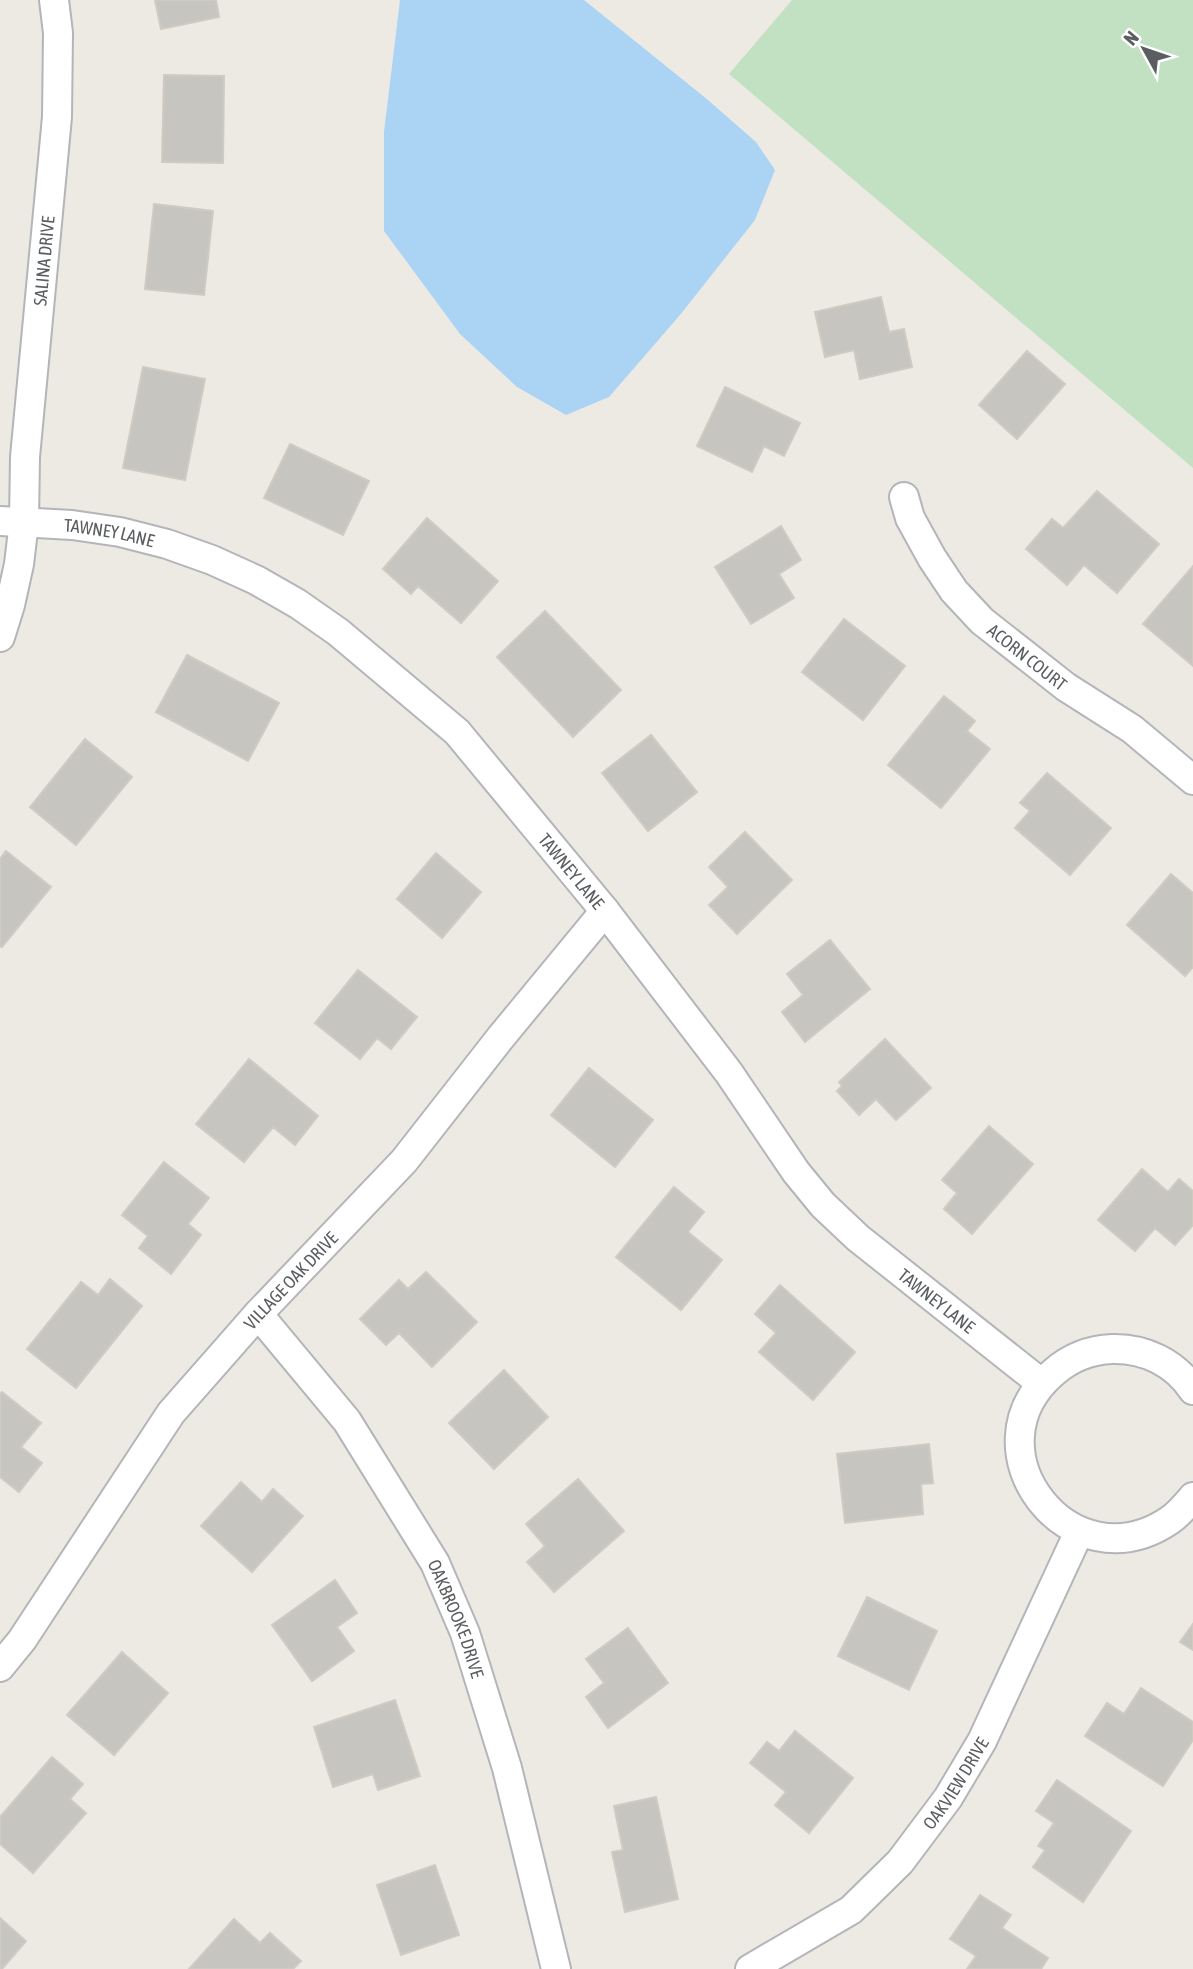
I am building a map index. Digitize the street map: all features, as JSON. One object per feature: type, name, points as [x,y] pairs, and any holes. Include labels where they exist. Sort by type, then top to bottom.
[{"type":"street","name":"SALINA DRIVE","points":[[0,637],[10,605],[12,521],[25,457],[57,117],[58,33],[54,0]]},
{"type":"street","name":"ACORN COURT","points":[[904,496],[910,518],[932,558],[954,591],[982,621],[1066,687],[1132,729],[1193,780]]},
{"type":"street","name":"TAWNEY LANE","points":[[12,521],[120,532],[167,544],[245,575],[298,604],[338,632],[457,732],[605,911],[729,1073],[796,1172],[823,1205],[858,1238],[1041,1382]]},
{"type":"street","name":"VILLAGE OAK DRIVE","points":[[0,1667],[22,1640],[171,1413],[258,1314],[404,1161],[501,1037],[605,911]]},
{"type":"street","name":"OAKBROOKE DRIVE","points":[[258,1314],[347,1421],[435,1563],[465,1633],[507,1768],[556,1969]]},
{"type":"street","points":[[1190,1378],[1158,1358],[1128,1348],[1096,1349],[1066,1362],[1041,1382],[1027,1408],[1020,1437],[1023,1466],[1034,1494],[1054,1516],[1079,1532],[1111,1538],[1142,1534],[1171,1520],[1193,1497]]},
{"type":"street","name":"OAKVIEW DRIVE","points":[[750,1969],[851,1910],[900,1862],[948,1798],[982,1741],[1079,1532]]},
{"type":"green space","points":[[792,0],[1193,0],[1193,468],[729,74]]},
{"type":"water","points":[[400,0],[584,0],[756,142],[775,170],[755,220],[680,315],[609,397],[566,415],[517,387],[460,334],[384,231],[384,132]]},
{"type":"building","points":[[155,0],[216,0],[219,17],[161,29]]},
{"type":"building","points":[[164,75],[224,76],[223,163],[162,162]]},
{"type":"building","points":[[154,204],[213,211],[204,295],[145,289]]},
{"type":"building","points":[[881,297],[889,332],[904,329],[912,367],[860,379],[854,350],[825,357],[815,312]]},
{"type":"building","points":[[1027,351],[1065,384],[1017,439],[979,405]]},
{"type":"building","points":[[143,367],[205,379],[185,480],[123,468]]},
{"type":"building","points":[[725,387],[800,423],[784,456],[764,446],[752,472],[697,446]]},
{"type":"building","points":[[290,444],[369,481],[343,535],[264,498]]},
{"type":"building","points":[[1097,491],[1159,544],[1117,593],[1084,565],[1067,585],[1026,549],[1052,519],[1063,528]]},
{"type":"building","points":[[427,518],[498,581],[461,623],[418,586],[411,594],[383,569]]},
{"type":"building","points":[[781,526],[801,560],[779,574],[794,598],[751,624],[715,567]]},
{"type":"building","points":[[1193,566],[1193,666],[1143,624]]},
{"type":"building","points":[[545,611],[621,690],[573,737],[497,657]]},
{"type":"building","points":[[844,619],[905,666],[863,720],[802,672]]},
{"type":"building","points":[[187,655],[279,703],[248,761],[156,712]]},
{"type":"building","points":[[944,696],[975,721],[967,731],[990,749],[941,808],[888,765]]},
{"type":"building","points":[[651,735],[697,792],[648,831],[602,773]]},
{"type":"building","points":[[85,739],[132,777],[76,845],[30,807]]},
{"type":"building","points":[[1047,773],[1111,828],[1070,875],[1015,828],[1030,811],[1020,803]]},
{"type":"building","points":[[745,832],[792,880],[737,934],[709,905],[728,887],[709,867]]},
{"type":"building","points":[[6,851],[51,887],[2,947],[0,859]]},
{"type":"building","points":[[436,853],[481,892],[442,938],[397,899]]},
{"type":"building","points":[[1171,874],[1193,893],[1193,967],[1185,976],[1127,925]]},
{"type":"building","points":[[830,940],[870,989],[805,1042],[782,1012],[803,995],[787,974]]},
{"type":"building","points":[[358,970],[417,1017],[391,1049],[377,1038],[360,1059],[315,1023]]},
{"type":"building","points":[[885,1039],[931,1088],[896,1120],[876,1099],[859,1115],[837,1091],[842,1086],[839,1082]]},
{"type":"building","points":[[249,1059],[318,1116],[295,1145],[273,1127],[244,1162],[196,1124]]},
{"type":"building","points":[[589,1068],[653,1120],[615,1167],[551,1115]]},
{"type":"building","points":[[989,1126],[1033,1164],[972,1234],[944,1209],[957,1193],[942,1180]]},
{"type":"building","points":[[164,1162],[209,1198],[188,1224],[201,1235],[171,1274],[139,1248],[148,1236],[122,1215]]},
{"type":"building","points":[[1142,1169],[1168,1192],[1179,1179],[1193,1191],[1193,1225],[1175,1245],[1155,1228],[1135,1251],[1098,1220]]},
{"type":"building","points":[[674,1187],[704,1212],[688,1232],[722,1260],[681,1310],[616,1257]]},
{"type":"building","points":[[426,1272],[477,1322],[432,1367],[399,1333],[386,1345],[360,1319],[399,1280],[408,1289]]},
{"type":"building","points":[[110,1279],[142,1306],[76,1388],[27,1349],[81,1282],[98,1295]]},
{"type":"building","points":[[780,1285],[855,1352],[813,1400],[759,1352],[776,1333],[755,1314]]},
{"type":"building","points":[[504,1370],[548,1417],[494,1469],[449,1423]]},
{"type":"building","points":[[2,1392],[41,1423],[21,1447],[42,1463],[19,1492],[0,1477]]},
{"type":"building","points":[[929,1444],[933,1483],[921,1484],[923,1514],[845,1523],[837,1454]]},
{"type":"building","points":[[578,1479],[624,1531],[554,1592],[527,1562],[545,1546],[526,1524]]},
{"type":"building","points":[[241,1482],[262,1502],[273,1489],[303,1516],[252,1572],[201,1526]]},
{"type":"building","points":[[335,1580],[357,1613],[337,1627],[354,1651],[312,1681],[272,1625]]},
{"type":"building","points":[[867,1597],[937,1631],[909,1690],[838,1656]]},
{"type":"building","points":[[1193,1624],[1193,1650],[1180,1642]]},
{"type":"building","points":[[628,1628],[668,1683],[608,1728],[586,1697],[604,1683],[586,1659]]},
{"type":"building","points":[[122,1652],[168,1693],[114,1755],[67,1715]]},
{"type":"building","points":[[1141,1688],[1193,1722],[1193,1740],[1163,1786],[1085,1736],[1107,1703],[1124,1714]]},
{"type":"building","points":[[395,1700],[420,1776],[378,1790],[373,1774],[333,1787],[314,1727]]},
{"type":"building","points":[[795,1731],[853,1778],[809,1833],[775,1805],[786,1792],[750,1763],[767,1742],[779,1751]]},
{"type":"building","points":[[52,1757],[83,1784],[70,1799],[86,1813],[33,1873],[0,1844],[0,1817]]},
{"type":"building","points":[[1057,1780],[1131,1831],[1083,1902],[1033,1867],[1045,1850],[1038,1846],[1054,1823],[1036,1811]]},
{"type":"building","points":[[656,1797],[678,1899],[625,1912],[612,1852],[623,1850],[614,1806]]},
{"type":"building","points":[[435,1865],[459,1935],[401,1955],[377,1885]]},
{"type":"building","points":[[980,1895],[1011,1915],[1002,1928],[1048,1958],[1041,1969],[967,1969],[976,1956],[950,1939]]},
{"type":"building","points":[[0,1918],[26,1941],[2,1969],[0,1969]]},
{"type":"building","points":[[234,1919],[260,1943],[270,1933],[301,1961],[293,1969],[189,1969]]}]
